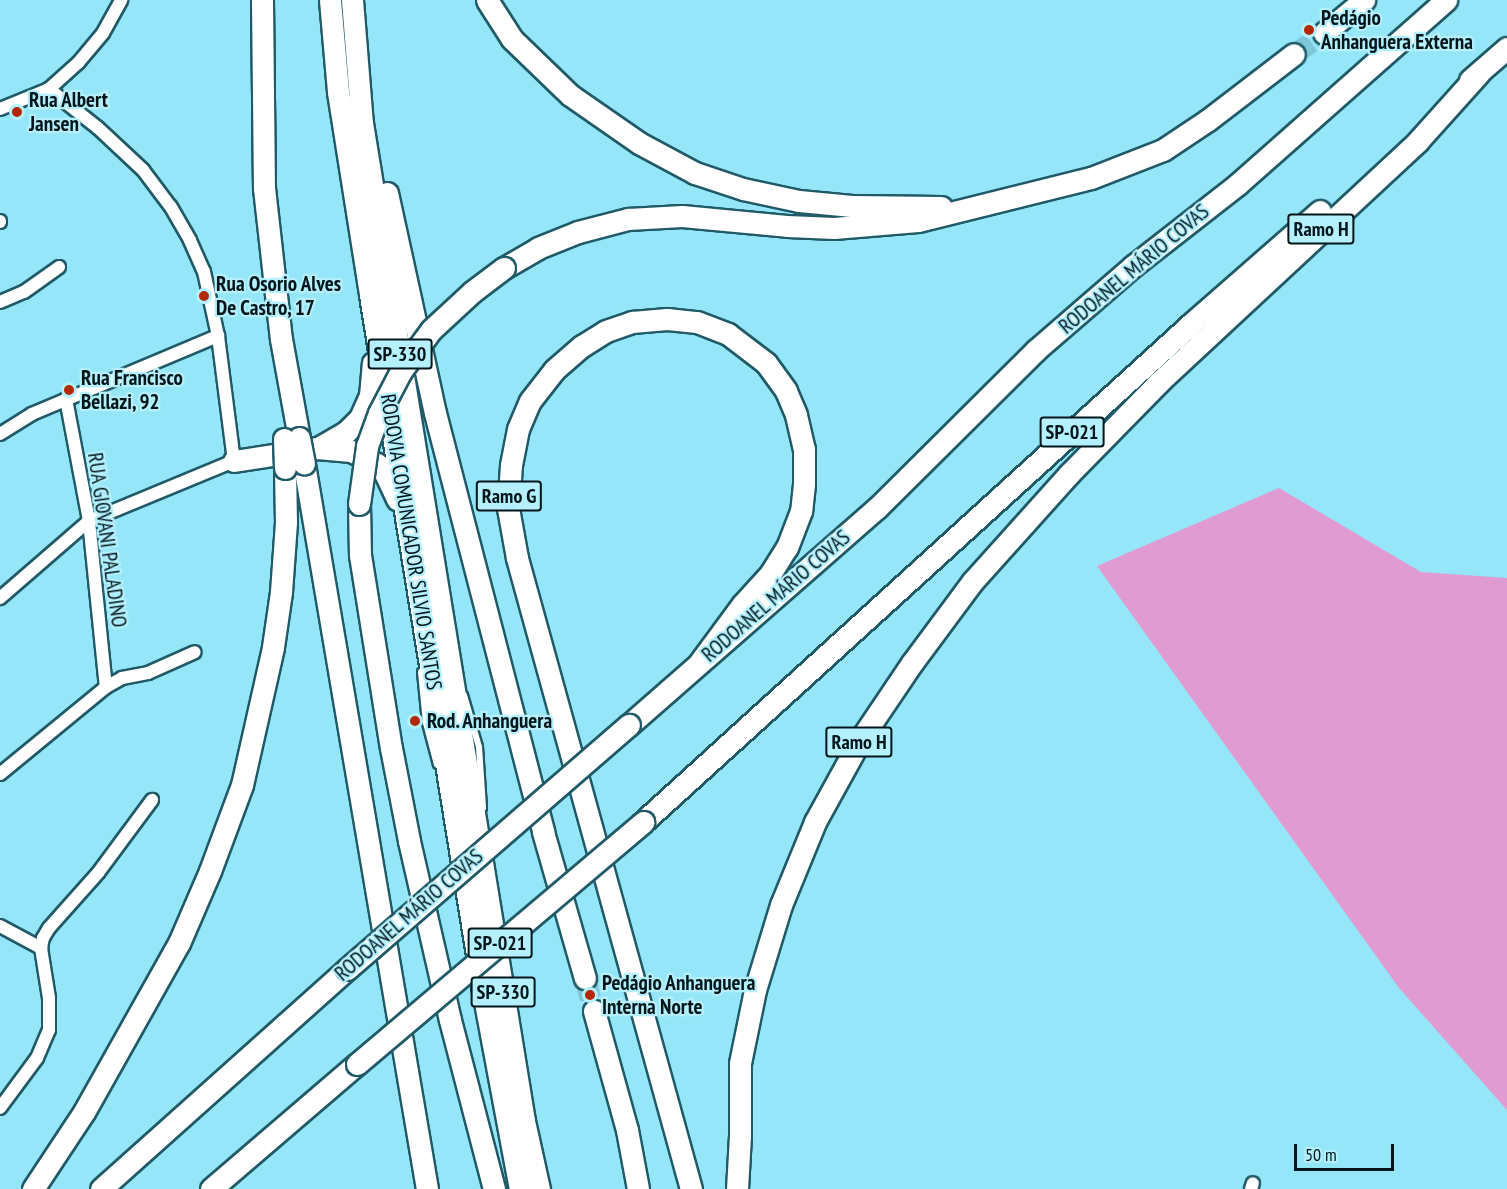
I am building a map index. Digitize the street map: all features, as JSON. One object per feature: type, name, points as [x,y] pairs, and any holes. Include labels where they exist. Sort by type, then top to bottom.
[{"type":"highway","points":[[262,0],[264,188],[281,339],[298,451],[427,1189]]},
{"type":"highway","name":"RODOVIA COMUNICADOR SILVIO SANTOS","points":[[330,0],[338,92],[370,295],[482,986],[520,1189]]},
{"type":"highway","name":"RODOVIA COMUNICADOR SILVIO SANTOS","points":[[352,0],[362,123],[524,1121],[539,1189]]},
{"type":"highway","points":[[487,0],[512,39],[570,95],[639,143],[695,173],[743,189],[799,201],[852,206],[975,207]]},
{"type":"highway","points":[[1324,33],[1364,0]]},
{"type":"highway","name":"RODOANEL MÁRIO COVAS","points":[[101,1189],[347,969],[877,508],[1036,350],[1134,266],[1238,183],[1446,0]]},
{"type":"highway","points":[[355,42],[435,413],[543,832],[585,978]]},
{"type":"highway","name":"SP-021","points":[[211,1189],[643,822],[1192,323],[1507,48]]},
{"type":"highway","points":[[494,1189],[450,1020],[409,841],[391,748],[360,555],[359,504],[367,446],[379,414],[401,371],[431,330],[472,292],[504,268],[538,248],[578,231],[628,219],[682,216],[834,228],[918,221],[975,207],[1091,178],[1163,150],[1208,120],[1294,54]]},
{"type":"highway","name":"Ramo H","points":[[736,1189],[740,1136],[740,1063],[755,990],[781,905],[815,822],[867,730],[912,663],[973,581],[1069,474],[1159,382],[1418,141],[1479,73]]},
{"type":"highway","points":[[298,451],[346,432],[360,418],[370,396],[374,373],[370,295]]},
{"type":"highway","name":"Ramo G","points":[[691,1189],[517,558],[508,508],[514,447],[518,429],[530,401],[554,370],[582,346],[606,331],[632,321],[667,319],[698,322],[728,334],[766,363],[786,391],[796,415],[804,449],[801,511],[787,547],[771,573],[742,605],[700,662]]},
{"type":"highway","points":[[33,1189],[84,1112],[179,943],[210,872],[242,785],[273,647],[281,592],[286,522],[298,451]]},
{"type":"highway","points":[[234,461],[298,451],[351,451],[377,464],[392,485],[409,529]]},
{"type":"highway","points":[[594,1011],[627,1130],[638,1189]]},
{"type":"highway","points":[[222,1189],[260,1149]]},
{"type":"street","points":[[0,109],[49,89],[78,63],[103,33],[121,0]]},
{"type":"street","points":[[0,598],[89,521],[234,461],[218,336],[204,272],[171,206],[143,170],[98,128],[49,89]]},
{"type":"street","points":[[0,302],[24,292],[60,267]]},
{"type":"street","points":[[0,434],[32,414],[218,336]]},
{"type":"street","name":"RUA GIOVANI PALADINO","points":[[66,399],[89,521],[106,687]]},
{"type":"street","points":[[0,774],[106,687],[122,678],[148,673],[195,652]]},
{"type":"street","points":[[0,1108],[38,1058],[49,1030],[49,998],[41,948],[49,928],[98,873],[152,800]]},
{"type":"street","points":[[0,926],[41,948]]},
{"type":"shaded area","points":[[1279,488],[1421,572],[1507,578],[1507,1110],[1399,988],[1097,566]]},
{"type":"tunnel","points":[[1294,54],[1324,33]]},
{"type":"tunnel","points":[[585,978],[594,1011]]},
{"type":"place","name":"Pedágio Anhanguera Externa","points":[[1309,30]]},
{"type":"place","name":"Rua Albert Jansen","points":[[17,112]]},
{"type":"place","name":"Rua Osorio Alves De Castro, 17","points":[[204,296]]},
{"type":"place","name":"Rua Francisco Bellazi, 92","points":[[69,390]]},
{"type":"place","name":"Rod. Anhanguera","points":[[415,721]]},
{"type":"place","name":"Pedágio Anhanguera Interna Norte","points":[[590,995]]}]
